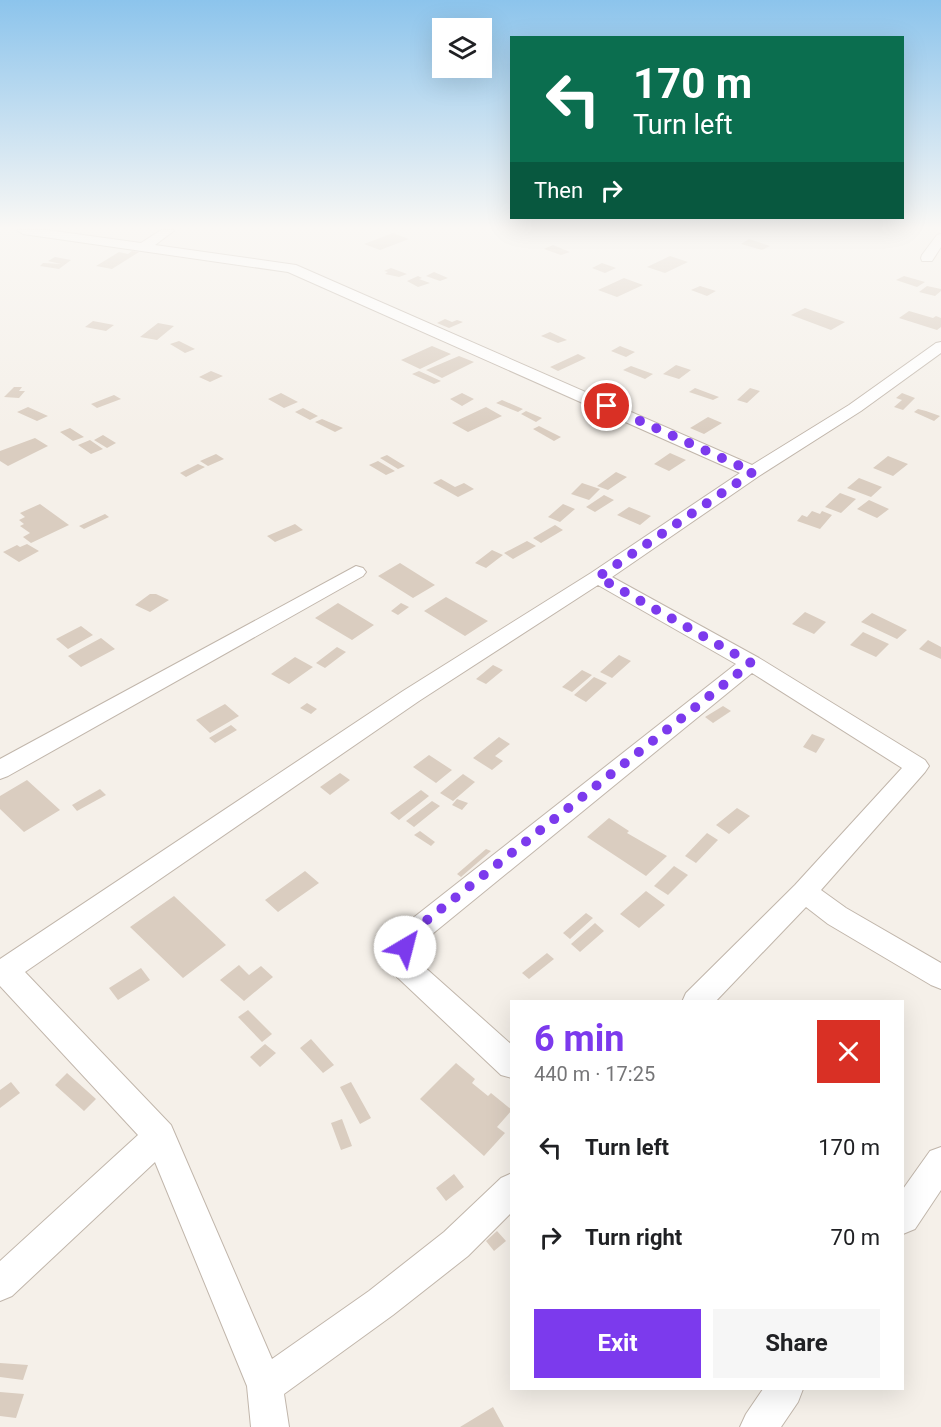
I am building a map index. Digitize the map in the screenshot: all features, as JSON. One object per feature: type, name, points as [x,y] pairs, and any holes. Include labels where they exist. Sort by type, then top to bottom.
[{"type":"street","points":[[356,297],[753,472]]},
{"type":"street","points":[[270,1427],[265,1386],[160,1136],[3,973],[411,696],[598,577],[753,472],[855,408],[941,346]]},
{"type":"street","points":[[0,770],[356,572]]},
{"type":"street","points":[[598,577],[751,663],[917,766],[804,892],[698,1000]]},
{"type":"street","points":[[510,1063],[408,969],[404,958],[409,937],[751,663]]},
{"type":"street","points":[[804,892],[837,916],[941,977]]},
{"type":"street","points":[[0,1284],[160,1136]]},
{"type":"street","points":[[904,1216],[941,1162]]},
{"type":"street","points":[[265,1386],[381,1303],[456,1244],[510,1191]]},
{"type":"street","points":[[759,1427],[784,1390]]},
{"type":"building","points":[[805,308],[845,322],[831,330],[791,315]]},
{"type":"building","points":[[909,311],[941,318],[941,327],[937,330],[899,318]]},
{"type":"building","points":[[445,319],[452,322],[457,320],[463,322],[449,328],[437,323]]},
{"type":"building","points":[[93,321],[114,325],[106,331],[85,327]]},
{"type":"building","points":[[158,323],[174,326],[157,340],[140,337]]},
{"type":"building","points":[[550,332],[567,340],[558,343],[541,336]]},
{"type":"building","points":[[179,341],[195,349],[185,353],[170,344]]},
{"type":"building","points":[[432,346],[451,354],[420,369],[401,360]]},
{"type":"building","points":[[620,346],[635,352],[626,357],[611,351]]},
{"type":"building","points":[[578,354],[586,358],[558,371],[550,367]]},
{"type":"building","points":[[459,356],[474,362],[442,378],[426,370]]},
{"type":"building","points":[[676,365],[691,370],[679,379],[663,374]]},
{"type":"building","points":[[631,366],[653,374],[645,379],[623,370]]},
{"type":"building","points":[[211,371],[223,376],[210,382],[199,377]]},
{"type":"building","points":[[419,371],[441,381],[434,384],[412,374]]},
{"type":"building","points":[[14,387],[22,387],[19,391],[25,391],[19,398],[4,397]]},
{"type":"building","points":[[695,388],[719,397],[713,400],[689,392]]},
{"type":"building","points":[[750,388],[760,391],[747,403],[737,400]]},
{"type":"building","points":[[281,393],[298,402],[284,408],[268,399]]},
{"type":"building","points":[[462,393],[474,399],[462,406],[450,399]]},
{"type":"building","points":[[902,393],[915,398],[903,410],[894,407],[902,400],[896,398]]},
{"type":"building","points":[[114,395],[121,399],[97,408],[91,404]]},
{"type":"building","points":[[502,400],[523,409],[518,412],[496,403]]},
{"type":"building","points":[[28,407],[48,416],[37,421],[17,412]]},
{"type":"building","points":[[486,407],[502,416],[468,432],[452,423]]},
{"type":"building","points":[[303,408],[318,416],[310,420],[295,412]]},
{"type":"building","points":[[918,409],[940,416],[934,421],[914,412]]},
{"type":"building","points":[[526,411],[542,418],[536,422],[521,414]]},
{"type":"building","points":[[708,417],[722,423],[704,434],[690,428]]},
{"type":"building","points":[[322,419],[343,428],[335,432],[315,422]]},
{"type":"building","points":[[539,426],[561,437],[554,441],[533,429]]},
{"type":"building","points":[[70,428],[84,437],[73,441],[60,432]]},
{"type":"building","points":[[103,435],[116,443],[107,448],[94,440]]},
{"type":"building","points":[[35,438],[48,446],[8,466],[0,461],[0,451]]},
{"type":"building","points":[[90,440],[103,449],[91,454],[78,445]]},
{"type":"building","points":[[670,453],[686,460],[669,471],[654,464]]},
{"type":"building","points":[[216,454],[224,459],[208,466],[200,461]]},
{"type":"building","points":[[387,455],[405,466],[398,469],[380,458]]},
{"type":"building","points":[[888,456],[908,464],[893,476],[873,468]]},
{"type":"building","points":[[378,461],[395,471],[386,475],[369,465]]},
{"type":"building","points":[[198,464],[205,467],[186,477],[180,473]]},
{"type":"building","points":[[616,472],[627,477],[608,490],[597,486]]},
{"type":"building","points":[[859,478],[882,487],[871,497],[847,488]]},
{"type":"building","points":[[441,479],[455,487],[464,483],[474,489],[458,497],[433,483]]},
{"type":"building","points":[[582,483],[600,489],[589,500],[571,494]]},
{"type":"building","points":[[840,493],[856,499],[841,513],[825,507]]},
{"type":"building","points":[[604,495],[614,500],[595,512],[586,507]]},
{"type":"building","points":[[869,500],[889,509],[877,518],[857,509]]},
{"type":"building","points":[[40,504],[69,525],[31,543],[23,537],[30,533],[20,526],[24,524],[19,520],[25,517],[20,513]]},
{"type":"building","points":[[563,504],[575,509],[560,522],[548,517]]},
{"type":"building","points":[[629,507],[651,516],[640,525],[617,515]]},
{"type":"building","points":[[812,511],[820,514],[822,511],[832,515],[820,529],[797,521],[802,515],[807,517]]},
{"type":"building","points":[[105,514],[109,517],[84,529],[79,526]]},
{"type":"building","points":[[295,524],[303,530],[275,542],[267,536]]},
{"type":"building","points":[[555,525],[563,530],[541,543],[533,538]]},
{"type":"building","points":[[527,541],[536,546],[513,559],[504,553]]},
{"type":"building","points":[[27,544],[39,551],[19,562],[3,552],[17,545],[20,547]]},
{"type":"building","points":[[492,550],[503,555],[486,568],[475,563]]},
{"type":"building","points":[[400,563],[435,585],[413,598],[378,576]]},
{"type":"building","points":[[150,594],[156,594],[169,600],[150,612],[135,605]]},
{"type":"building","points":[[446,597],[488,621],[465,636],[424,611]]},
{"type":"building","points":[[338,603],[374,625],[352,640],[315,618]]},
{"type":"building","points":[[401,603],[409,607],[398,615],[391,611]]},
{"type":"building","points":[[805,612],[826,622],[814,634],[792,624]]},
{"type":"building","points":[[872,613],[907,630],[897,639],[861,622]]},
{"type":"building","points":[[81,626],[93,635],[68,649],[56,639]]},
{"type":"building","points":[[863,632],[889,644],[876,657],[850,645]]},
{"type":"building","points":[[101,638],[115,649],[81,667],[68,656]]},
{"type":"building","points":[[928,640],[941,647],[941,659],[919,649]]},
{"type":"building","points":[[337,647],[346,652],[325,668],[316,663]]},
{"type":"building","points":[[619,655],[631,661],[612,678],[600,672]]},
{"type":"building","points":[[295,657],[313,667],[289,684],[271,674]]},
{"type":"building","points":[[493,665],[503,670],[486,684],[476,679]]},
{"type":"building","points":[[582,670],[592,675],[572,692],[562,687]]},
{"type":"building","points":[[594,677],[607,683],[586,702],[574,695]]},
{"type":"building","points":[[307,703],[317,709],[311,714],[300,708]]},
{"type":"building","points":[[225,704],[239,716],[210,733],[196,720]]},
{"type":"building","points":[[723,706],[731,711],[713,723],[705,717]]},
{"type":"building","points":[[231,725],[237,730],[215,743],[209,738]]},
{"type":"building","points":[[812,734],[825,739],[816,753],[803,747]]},
{"type":"building","points":[[499,737],[510,744],[495,756],[503,761],[492,770],[473,758]]},
{"type":"building","points":[[429,755],[452,770],[436,783],[413,767]]},
{"type":"building","points":[[340,773],[350,780],[330,795],[320,787]]},
{"type":"building","points":[[463,774],[475,782],[453,801],[440,793]]},
{"type":"building","points":[[27,780],[60,810],[24,832],[0,809],[0,796]]},
{"type":"building","points":[[100,789],[106,795],[77,811],[72,805]]},
{"type":"building","points":[[421,790],[429,796],[399,820],[390,813]]},
{"type":"building","points":[[457,799],[468,803],[462,810],[452,805]]},
{"type":"building","points":[[432,801],[440,806],[414,827],[406,821]]},
{"type":"building","points":[[737,808],[750,816],[729,834],[716,825]]},
{"type":"building","points":[[609,818],[629,831],[627,833],[667,856],[646,876],[587,837]]},
{"type":"building","points":[[420,831],[435,842],[431,846],[414,835]]},
{"type":"building","points":[[707,833],[718,840],[696,863],[685,856]]},
{"type":"building","points":[[486,849],[491,851],[461,877],[457,874]]},
{"type":"building","points":[[674,866],[688,875],[668,895],[654,886]]},
{"type":"building","points":[[305,871],[319,883],[278,912],[265,900]]},
{"type":"building","points":[[646,891],[665,905],[639,928],[620,914]]},
{"type":"building","points":[[174,896],[226,945],[183,978],[130,927]]},
{"type":"building","points":[[586,913],[593,918],[570,939],[563,933]]},
{"type":"building","points":[[595,923],[604,931],[580,952],[571,944]]},
{"type":"building","points":[[547,953],[554,959],[529,979],[522,973]]},
{"type":"building","points":[[239,965],[249,975],[261,966],[273,977],[244,1001],[220,980]]},
{"type":"building","points":[[141,968],[150,980],[118,1000],[109,988]]},
{"type":"building","points":[[248,1010],[272,1034],[262,1042],[238,1017]]},
{"type":"building","points":[[311,1039],[334,1065],[323,1073],[300,1048]]},
{"type":"building","points":[[265,1044],[276,1053],[260,1067],[250,1057]]},
{"type":"building","points":[[456,1063],[475,1079],[472,1083],[488,1096],[491,1093],[510,1108],[510,1112],[497,1127],[505,1133],[484,1156],[420,1099]]},
{"type":"building","points":[[67,1073],[96,1099],[84,1111],[55,1085]]},
{"type":"building","points":[[11,1082],[20,1093],[0,1108],[0,1090]]},
{"type":"building","points":[[351,1082],[371,1118],[360,1124],[340,1087]]},
{"type":"building","points":[[342,1119],[352,1146],[341,1150],[331,1123]]},
{"type":"building","points":[[454,1174],[464,1187],[446,1201],[436,1188]]},
{"type":"building","points":[[497,1231],[506,1241],[494,1251],[486,1241]]},
{"type":"building","points":[[0,1363],[28,1365],[23,1380],[0,1377]]},
{"type":"building","points":[[0,1392],[24,1394],[16,1418],[0,1416]]},
{"type":"building","points":[[493,1407],[504,1427],[460,1427]]},
{"type":"route","points":[[405,947],[409,937],[417,928],[751,663],[598,577],[753,472],[607,406]]}]
